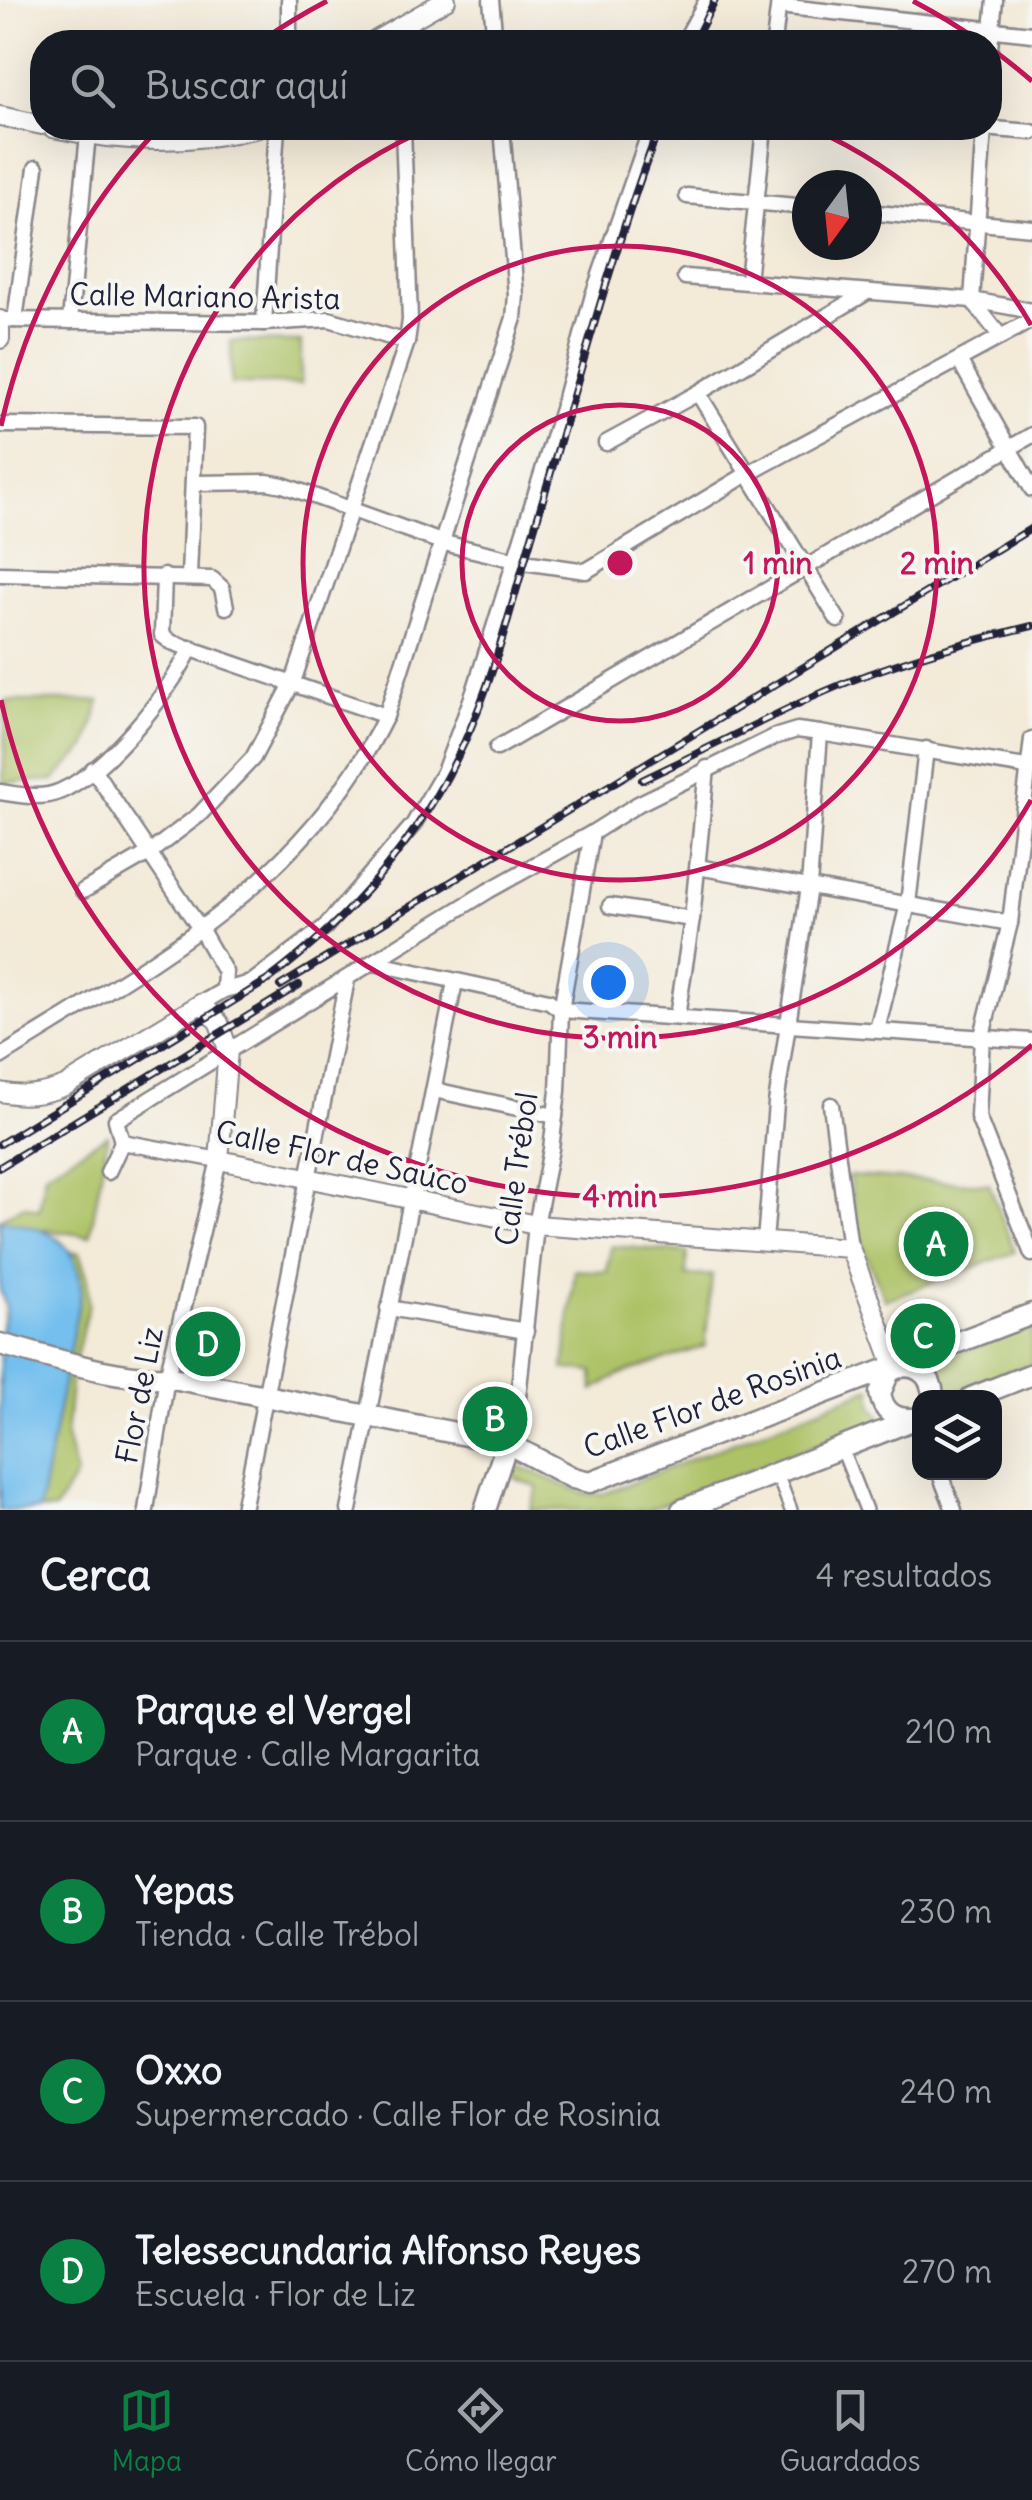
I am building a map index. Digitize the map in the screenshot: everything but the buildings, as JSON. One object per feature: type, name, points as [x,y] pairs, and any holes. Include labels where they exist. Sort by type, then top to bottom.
[{"type":"main road","name":"Calle Flor de Rosinia","points":[[0,1344],[81,1365],[167,1377],[507,1442],[581,1481],[601,1480],[1032,1314]]},
{"type":"main road","points":[[912,1419],[892,1415],[881,1401],[880,1386],[895,1368],[912,1366],[926,1374],[931,1390]]},
{"type":"main road","points":[[991,1390],[1032,1374]]},
{"type":"main road","points":[[682,1510],[711,1505],[777,1474],[912,1422]]},
{"type":"main road","name":"Calle Trébol","points":[[484,1510],[507,1442]]},
{"type":"street","points":[[289,0],[289,30]]},
{"type":"street","points":[[398,30],[446,0]]},
{"type":"street","points":[[491,0],[494,30]]},
{"type":"street","points":[[691,30],[707,0]]},
{"type":"street","points":[[991,30],[995,0]]},
{"type":"street","points":[[776,30],[779,3],[983,30]]},
{"type":"street","points":[[1002,32],[1032,34]]},
{"type":"street","points":[[0,116],[30,122]]},
{"type":"street","points":[[1002,130],[1032,132]]},
{"type":"street","points":[[70,321],[87,140]]},
{"type":"street","points":[[131,140],[189,140]]},
{"type":"street","points":[[264,322],[275,140]]},
{"type":"street","points":[[84,891],[149,853],[199,815],[253,758],[293,682],[407,342],[410,320],[403,140]]},
{"type":"street","points":[[0,1058],[201,930],[250,892],[346,788],[386,716],[514,318],[516,295],[503,140]]},
{"type":"street","points":[[0,1092],[41,1095],[65,1086],[224,990],[251,983],[324,927],[412,825],[444,772],[474,692],[562,409],[593,295],[647,140]]},
{"type":"street","points":[[748,281],[763,140]]},
{"type":"street","points":[[982,140],[972,300],[1001,337]]},
{"type":"street","points":[[0,339],[8,320],[36,168]]},
{"type":"street","points":[[687,196],[792,206]]},
{"type":"street","points":[[882,213],[1032,228]]},
{"type":"street","points":[[686,277],[972,300],[1032,311]]},
{"type":"street","points":[[606,443],[864,294]]},
{"type":"street","name":"Calle Mariano Arista","points":[[8,320],[329,319],[407,342]]},
{"type":"street","points":[[194,482],[267,482],[444,543],[566,570],[586,570],[749,473],[1032,320]]},
{"type":"street","points":[[958,360],[1032,489]]},
{"type":"street","points":[[698,393],[838,620]]},
{"type":"street","points":[[0,425],[195,427],[189,576]]},
{"type":"street","points":[[497,748],[1032,436]]},
{"type":"street","points":[[0,574],[212,578],[222,588],[226,607]]},
{"type":"street","points":[[164,576],[162,635],[171,642],[386,716]]},
{"type":"street","points":[[0,792],[36,798],[60,792],[93,769],[144,720],[175,680],[191,648]]},
{"type":"street","points":[[108,1172],[122,1142],[116,1120],[638,804],[774,737],[797,730],[820,732],[1030,767]]},
{"type":"street","points":[[765,1242],[776,1102],[809,887],[820,732]]},
{"type":"street","points":[[1032,739],[1010,922],[982,1036],[978,1117],[1032,1254]]},
{"type":"street","points":[[878,1030],[908,904],[926,749]]},
{"type":"street","points":[[678,1016],[707,768]]},
{"type":"street","points":[[93,769],[226,972],[224,990]]},
{"type":"street","name":"Calle Trébol","points":[[507,1442],[517,1407],[536,1225],[554,1116],[560,1010],[592,834]]},
{"type":"street","points":[[698,867],[1010,922]]},
{"type":"street","points":[[610,906],[692,919]]},
{"type":"street","points":[[374,963],[549,1000],[560,1010],[1032,1041]]},
{"type":"street","points":[[243,1510],[348,980]]},
{"type":"street","points":[[349,1510],[455,982]]},
{"type":"street","points":[[202,1003],[219,1023],[228,1050]]},
{"type":"street","name":"Flor de Liz","points":[[146,1510],[167,1377],[219,1160],[228,1050]]},
{"type":"street","points":[[434,1090],[554,1116]]},
{"type":"street","points":[[830,1105],[850,1248],[895,1368]]},
{"type":"street","name":"Calle Flor de Saúco","points":[[122,1142],[536,1225],[850,1248]]},
{"type":"street","points":[[388,1308],[526,1331]]},
{"type":"street","points":[[842,1449],[866,1510]]},
{"type":"street","points":[[777,1474],[790,1510]]},
{"type":"street","points":[[942,1480],[954,1510]]},
{"type":"green space","points":[[231,341],[301,342],[301,384],[231,384]]},
{"type":"green space","points":[[6,701],[100,701],[87,746],[54,780],[3,783]]},
{"type":"green space","points":[[108,1135],[90,1236],[45,1230],[46,1237],[60,1251],[79,1253],[87,1276],[89,1304],[72,1373],[66,1437],[76,1475],[55,1510],[0,1510],[9,1429],[12,1332],[0,1288],[0,1219],[24,1205],[39,1210],[45,1173]]},
{"type":"green space","points":[[849,1176],[989,1184],[1015,1252],[885,1300],[858,1236]]},
{"type":"green space","points":[[611,1246],[687,1252],[686,1276],[712,1275],[705,1346],[621,1374],[593,1390],[593,1372],[564,1369],[575,1270],[607,1272]]},
{"type":"green space","points":[[1032,1326],[1032,1363],[958,1390],[944,1390],[931,1363]]},
{"type":"green space","points":[[871,1388],[873,1406],[883,1420],[648,1510],[530,1510],[538,1488],[510,1476],[514,1464],[583,1493],[603,1494]]},
{"type":"water","points":[[0,1220],[32,1227],[57,1239],[67,1248],[79,1273],[81,1291],[39,1510],[0,1510],[0,1336],[6,1307],[0,1289]]},
{"type":"railway","points":[[700,30],[715,0]]},
{"type":"railway","points":[[0,1144],[268,980],[355,903],[426,811],[464,743],[495,663],[609,276],[655,140]]},
{"type":"railway","points":[[280,986],[1032,528]]},
{"type":"railway","points":[[642,780],[856,679],[943,649],[1032,626]]},
{"type":"railway","points":[[0,1167],[299,985]]},
{"type":"place","name":"Parque el Vergel","points":[[936,1244]]},
{"type":"place","name":"Oxxo","points":[[923,1336]]},
{"type":"place","name":"Telesecundaria Alfonso Reyes","points":[[208,1344]]},
{"type":"place","name":"Yepas","points":[[495,1419]]}]
